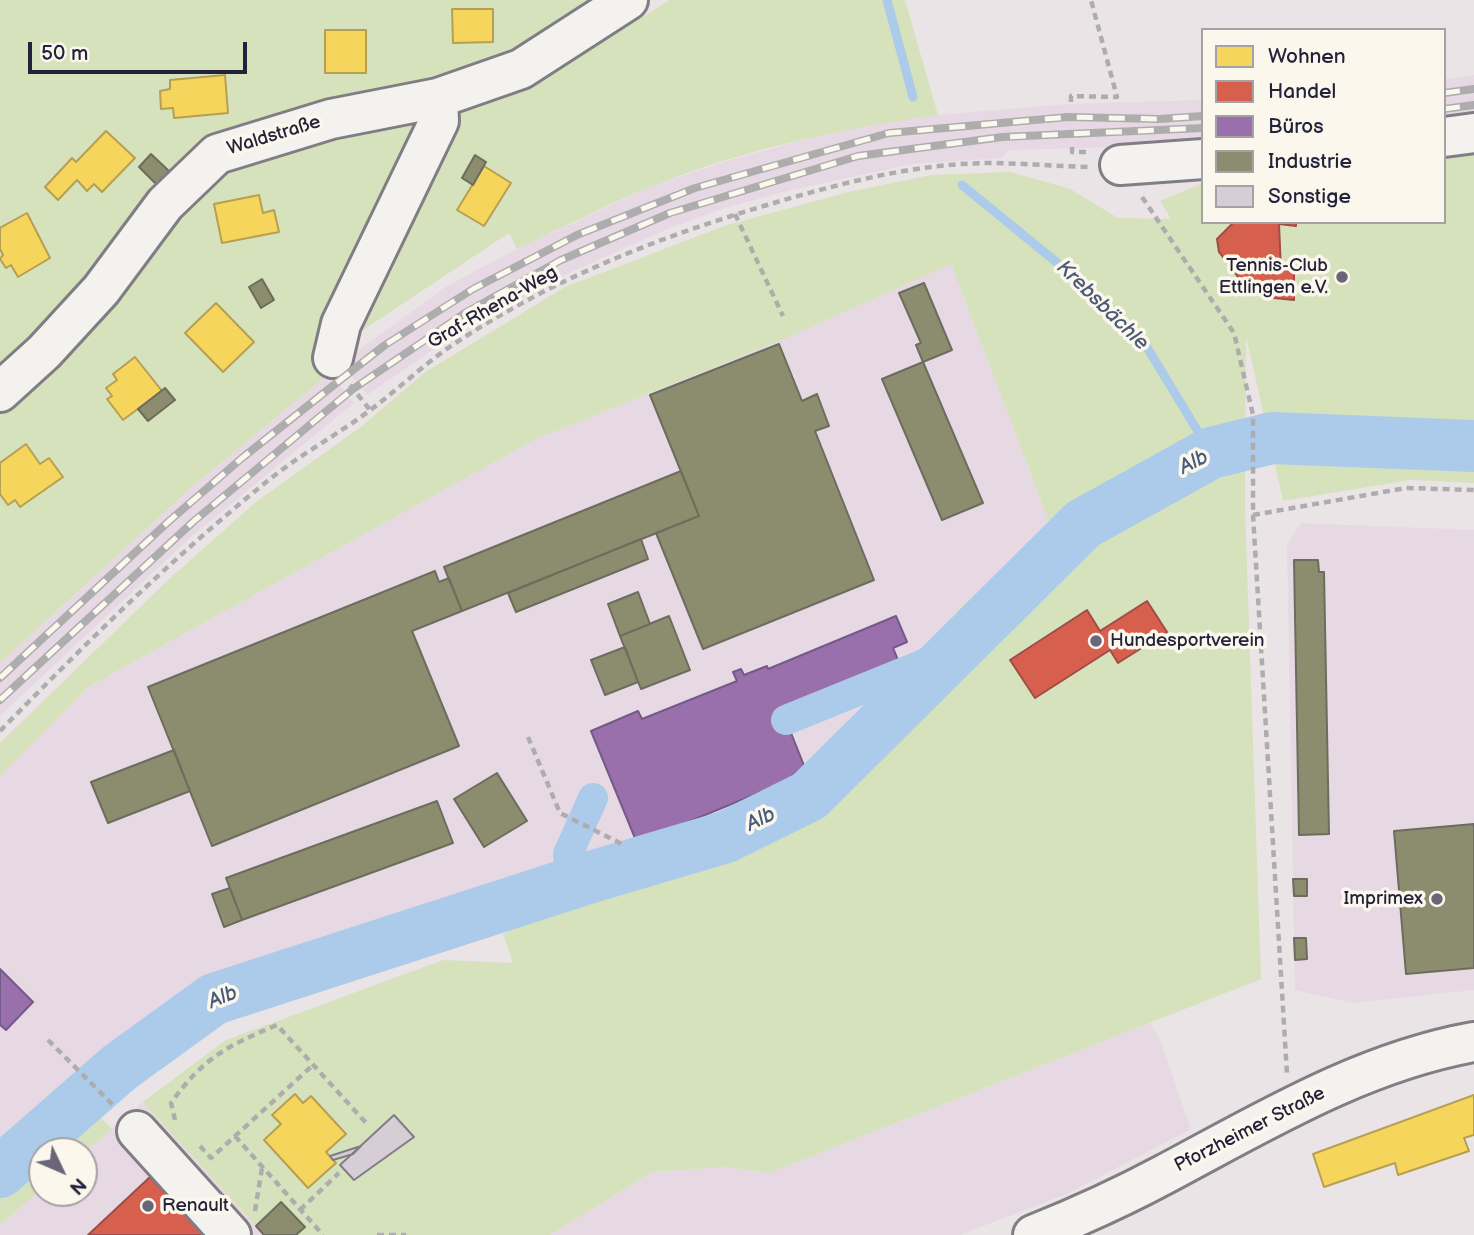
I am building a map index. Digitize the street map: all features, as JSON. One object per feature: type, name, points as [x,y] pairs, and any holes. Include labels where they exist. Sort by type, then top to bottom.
[{"type":"street","name":"Waldstraße","points":[[0,392],[44,352],[101,290],[165,204],[217,154],[331,119],[438,98],[521,69],[628,0]]},
{"type":"street","points":[[333,358],[341,324],[439,121],[438,98]]},
{"type":"street","points":[[1446,137],[1474,133]]},
{"type":"street","points":[[1120,165],[1201,159]]},
{"type":"street","name":"Pforzheimer Straße","points":[[1033,1235],[1162,1176],[1327,1090],[1405,1060],[1474,1042]]},
{"type":"street","points":[[137,1131],[240,1227]]},
{"type":"path","points":[[1071,102],[1071,96],[1117,97],[1091,0]]},
{"type":"path","points":[[1072,147],[1072,152],[1076,152]]},
{"type":"path","name":"Graf-Rhena-Weg","points":[[0,731],[72,657],[194,544],[270,479],[370,410],[417,369],[494,320],[583,272],[668,235],[822,188],[912,170],[984,163],[1120,165]]},
{"type":"path","points":[[1120,165],[1234,333],[1253,415],[1253,515],[1289,1084]]},
{"type":"path","points":[[735,215],[783,316]]},
{"type":"path","points":[[1253,515],[1330,499],[1406,488],[1474,491]]},
{"type":"path","points":[[528,737],[560,813],[622,844]]},
{"type":"path","points":[[183,1128],[174,1118],[171,1103],[191,1074],[227,1046],[277,1025],[367,1124]]},
{"type":"path","points":[[48,1040],[106,1098]]},
{"type":"path","points":[[192,1138],[211,1158],[313,1065]]},
{"type":"path","points":[[235,1136],[323,1235]]},
{"type":"path","points":[[240,1227],[257,1203],[262,1167]]},
{"type":"path","points":[[300,1210],[339,1173]]},
{"type":"path","points":[[377,1235],[406,1235]]},
{"type":"shaded area","points":[[1474,75],[1474,123],[1446,127],[1446,79]]},
{"type":"shaded area","points":[[1201,100],[1201,145],[1009,150],[1002,158],[912,164],[791,190],[728,207],[665,230],[560,277],[458,333],[367,395],[341,363],[447,286],[517,249],[654,185],[730,160],[847,128],[938,115],[1067,104]]},
{"type":"shaded area","points":[[951,264],[1051,527],[956,612],[938,634],[946,648],[811,784],[638,854],[206,981],[67,1083],[0,1143],[0,777],[88,687],[536,439],[789,337]]},
{"type":"shaded area","points":[[330,373],[354,403],[192,536],[0,716],[0,663],[194,485]]},
{"type":"shaded area","points":[[1301,523],[1474,530],[1474,990],[1352,1003],[1295,990],[1287,544]]},
{"type":"shaded area","points":[[1150,1023],[1160,1040],[1191,1129],[1069,1193],[960,1235],[550,1235],[652,1172],[726,1167],[769,1173]]},
{"type":"shaded area","points":[[143,1102],[264,1235],[0,1235],[0,1225],[28,1201],[28,1207],[98,1207],[98,1141]]},
{"type":"green space","points":[[0,0],[601,0],[507,95],[521,91],[670,0],[905,0],[938,115],[829,134],[722,161],[636,193],[517,249],[509,233],[321,358],[330,373],[194,485],[0,663]]},
{"type":"green space","points":[[1474,144],[1474,483],[1410,480],[1283,501],[1246,336],[1245,507],[1261,979],[769,1173],[726,1167],[652,1172],[550,1235],[264,1235],[143,1102],[226,1040],[443,960],[513,963],[503,934],[553,903],[707,855],[819,808],[974,652],[956,612],[1051,527],[951,264],[789,337],[536,439],[88,687],[0,777],[0,743],[167,581],[256,502],[362,426],[424,373],[565,287],[727,225],[849,192],[931,175],[1011,172],[1070,189],[1118,218],[1171,219],[1160,201],[1201,184],[1201,224],[1446,224],[1446,147]]},
{"type":"green space","points":[[67,1083],[112,1129],[98,1141],[98,1137],[28,1137],[28,1201],[0,1225],[0,1143]]},
{"type":"building: Wohnen","points":[[452,9],[493,9],[493,42],[453,43]]},
{"type":"building: Wohnen","points":[[325,30],[366,30],[366,73],[325,73]]},
{"type":"building: Wohnen","points":[[225,75],[228,113],[174,118],[173,108],[161,109],[160,91],[170,89],[170,80]]},
{"type":"building: Wohnen","points":[[106,131],[135,158],[102,192],[94,184],[87,191],[77,180],[58,200],[45,187],[72,158],[76,162]]},
{"type":"building: Wohnen","points":[[484,166],[511,183],[484,226],[457,210]]},
{"type":"building: Wohnen","points":[[259,195],[263,213],[274,210],[279,232],[222,243],[214,204]]},
{"type":"building: Wohnen","points":[[27,213],[50,258],[18,277],[11,265],[6,268],[0,259],[3,255],[0,249],[0,228]]},
{"type":"building: Wohnen","points":[[216,303],[254,342],[223,372],[185,333]]},
{"type":"building: Wohnen","points":[[135,357],[162,391],[123,420],[107,399],[112,396],[106,388],[117,380],[113,374]]},
{"type":"building: Wohnen","points":[[26,444],[40,464],[49,458],[63,477],[20,507],[15,500],[8,505],[0,494],[0,463]]},
{"type":"building: Wohnen","points":[[295,1094],[303,1103],[311,1096],[346,1134],[326,1152],[336,1163],[308,1188],[264,1140],[281,1124],[272,1115]]},
{"type":"building: Wohnen","points":[[1474,1095],[1474,1135],[1464,1138],[1469,1151],[1398,1175],[1395,1163],[1324,1187],[1313,1154]]},
{"type":"building: Handel","points":[[1232,224],[1279,224],[1281,270],[1294,269],[1294,300],[1264,297],[1252,285],[1248,290],[1219,252],[1217,239]]},
{"type":"building: Handel","name":"Hundesportverein","points":[[1147,601],[1167,632],[1118,663],[1110,650],[1035,698],[1010,660],[1087,610],[1100,631]]},
{"type":"building: Handel","name":"Renault","points":[[150,1177],[205,1235],[88,1235]]},
{"type":"building: Büros","points":[[896,616],[907,642],[893,648],[900,665],[783,713],[807,773],[637,843],[591,731],[638,711],[642,719],[737,681],[733,672],[741,669],[744,675],[767,666],[768,669]]},
{"type":"building: Büros","points":[[0,969],[33,1002],[6,1030],[0,1025]]},
{"type":"building: Industrie","points":[[151,154],[170,172],[157,185],[139,167]]},
{"type":"building: Industrie","points":[[475,155],[486,162],[473,185],[462,178]]},
{"type":"building: Industrie","points":[[262,279],[274,300],[261,308],[249,287]]},
{"type":"building: Industrie","points":[[924,283],[952,350],[923,362],[916,345],[921,343],[899,293]]},
{"type":"building: Industrie","points":[[779,344],[802,401],[817,394],[829,426],[815,431],[874,580],[703,649],[656,533],[699,516],[650,395]]},
{"type":"building: Industrie","points":[[923,362],[983,503],[942,520],[882,379]]},
{"type":"building: Industrie","points":[[165,388],[175,400],[148,421],[138,409]]},
{"type":"building: Industrie","points":[[681,471],[699,516],[462,611],[444,567]]},
{"type":"building: Industrie","points":[[641,539],[648,559],[516,612],[508,593]]},
{"type":"building: Industrie","points":[[1294,560],[1318,560],[1319,572],[1324,572],[1329,834],[1299,835]]},
{"type":"building: Industrie","points":[[435,571],[439,582],[449,578],[462,611],[412,631],[459,746],[212,846],[148,687]]},
{"type":"building: Industrie","points":[[638,592],[650,624],[620,636],[608,604]]},
{"type":"building: Industrie","points":[[669,616],[690,670],[641,689],[620,636]]},
{"type":"building: Industrie","points":[[625,647],[638,682],[605,695],[591,660]]},
{"type":"building: Industrie","points":[[174,750],[190,791],[108,823],[91,782]]},
{"type":"building: Industrie","points":[[497,773],[527,821],[484,847],[454,799]]},
{"type":"building: Industrie","points":[[437,801],[453,843],[242,920],[226,878]]},
{"type":"building: Industrie","name":"Imprimex","points":[[1474,824],[1474,968],[1406,974],[1394,831]]},
{"type":"building: Industrie","points":[[1293,879],[1307,879],[1307,896],[1294,896]]},
{"type":"building: Industrie","points":[[230,888],[242,920],[224,927],[212,894]]},
{"type":"building: Industrie","points":[[1294,938],[1306,938],[1307,959],[1295,960]]},
{"type":"building: Industrie","points":[[281,1202],[305,1227],[296,1235],[264,1235],[256,1226]]},
{"type":"building: Sonstige","points":[[394,1115],[414,1137],[354,1180],[340,1165]]},
{"type":"building: Sonstige","points":[[361,1146],[353,1154],[333,1160],[330,1156]]},
{"type":"waterway","name":"Krebsbächle","points":[[887,0],[913,97]]},
{"type":"waterway","name":"Krebsbächle","points":[[962,185],[1066,270],[1145,344],[1211,453]]},
{"type":"waterway","name":"Alb","points":[[0,1172],[120,1067],[214,999],[591,877],[726,837],[809,796],[1083,524],[1211,453],[1272,438],[1474,446]]},
{"type":"waterway","points":[[786,720],[929,662],[941,665]]},
{"type":"waterway","points":[[571,883],[568,854],[593,798]]},
{"type":"railway","points":[[1446,93],[1474,89]]},
{"type":"railway","points":[[1446,109],[1474,105]]},
{"type":"railway","points":[[0,678],[168,522],[242,458],[385,345],[473,289],[577,235],[695,188],[889,133],[1068,117],[1159,119],[1201,116]]},
{"type":"railway","points":[[0,700],[194,521],[353,389],[465,313],[561,260],[670,213],[858,156],[1002,137],[1201,128]]},
{"type":"place","name":"Tennis-Club Ettlingen e.V.","points":[[1342,277]]},
{"type":"place","name":"Hundesportverein","points":[[1096,641]]},
{"type":"place","name":"Imprimex","points":[[1437,899]]},
{"type":"place","name":"Renault","points":[[148,1206]]}]
